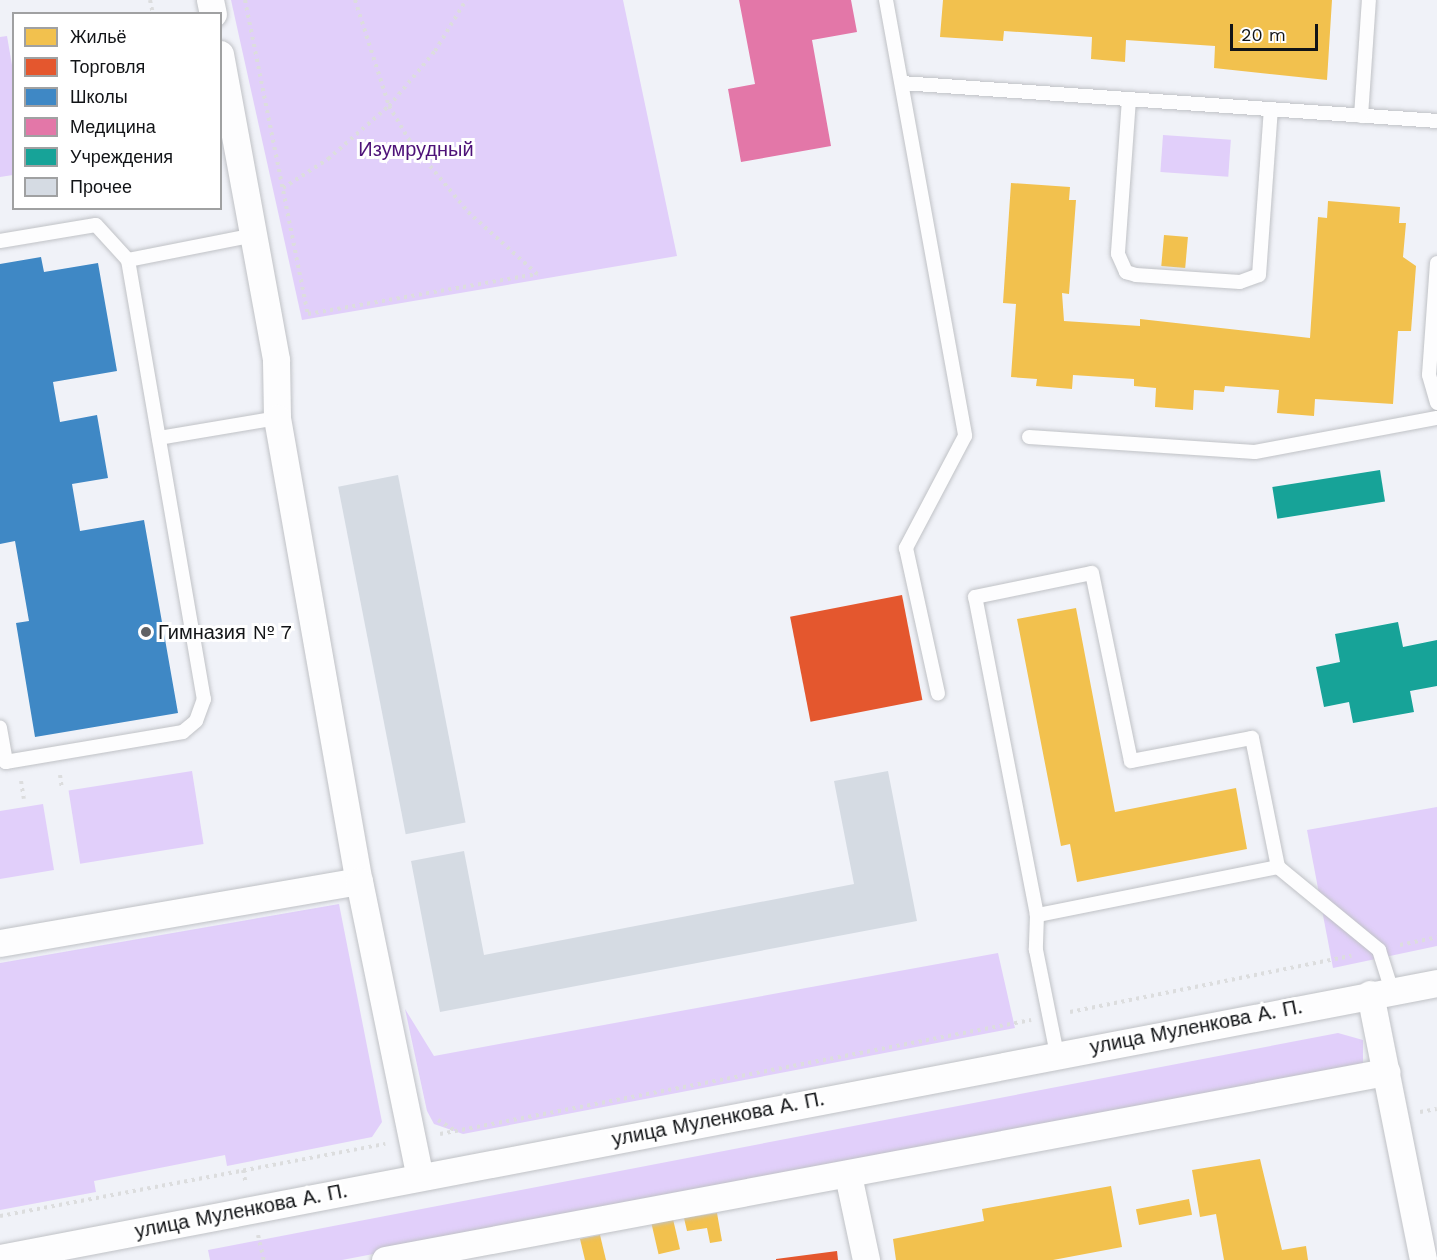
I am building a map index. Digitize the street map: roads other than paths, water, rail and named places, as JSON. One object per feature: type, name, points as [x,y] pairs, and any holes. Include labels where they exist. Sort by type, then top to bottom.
[{"type":"street","points":[[222,65],[276,360],[277,418],[359,881],[420,1177]]},
{"type":"street","points":[[0,943],[359,881]]},
{"type":"street","name":"улица Муленкова А. П.","points":[[0,1258],[1437,983]]},
{"type":"street","points":[[1381,993],[1386,1072],[1423,1260]]},
{"type":"street","points":[[385,1260],[489,1251],[848,1175],[1386,1072]]},
{"type":"street","points":[[848,1175],[866,1260]]},
{"type":"lane","points":[[886,0],[965,436],[906,548],[938,694]]},
{"type":"lane","points":[[1360,116],[1369,0]]},
{"type":"lane","points":[[902,83],[1437,121]]},
{"type":"lane","points":[[1129,99],[1119,264],[1126,272],[1240,282],[1259,275],[1271,109]]},
{"type":"lane","points":[[0,241],[96,225],[128,260],[204,699],[196,721],[183,732],[3,765],[0,728]]},
{"type":"lane","points":[[128,260],[254,235]]},
{"type":"lane","points":[[1437,263],[1429,375],[1437,403]]},
{"type":"lane","points":[[159,438],[277,418]]},
{"type":"lane","points":[[1029,437],[1255,452],[1437,418]]},
{"type":"lane","points":[[1057,1054],[1036,950],[1037,915],[975,597],[1092,573],[1131,761],[1252,738],[1278,867],[1379,950],[1381,993]]},
{"type":"lane","points":[[1037,915],[1278,867]]},
{"type":"place","name":"Гимназия № 7","points":[[146,632]]},
{"type":"park label","name":"Изумрудный","points":[[416,149]]}]
